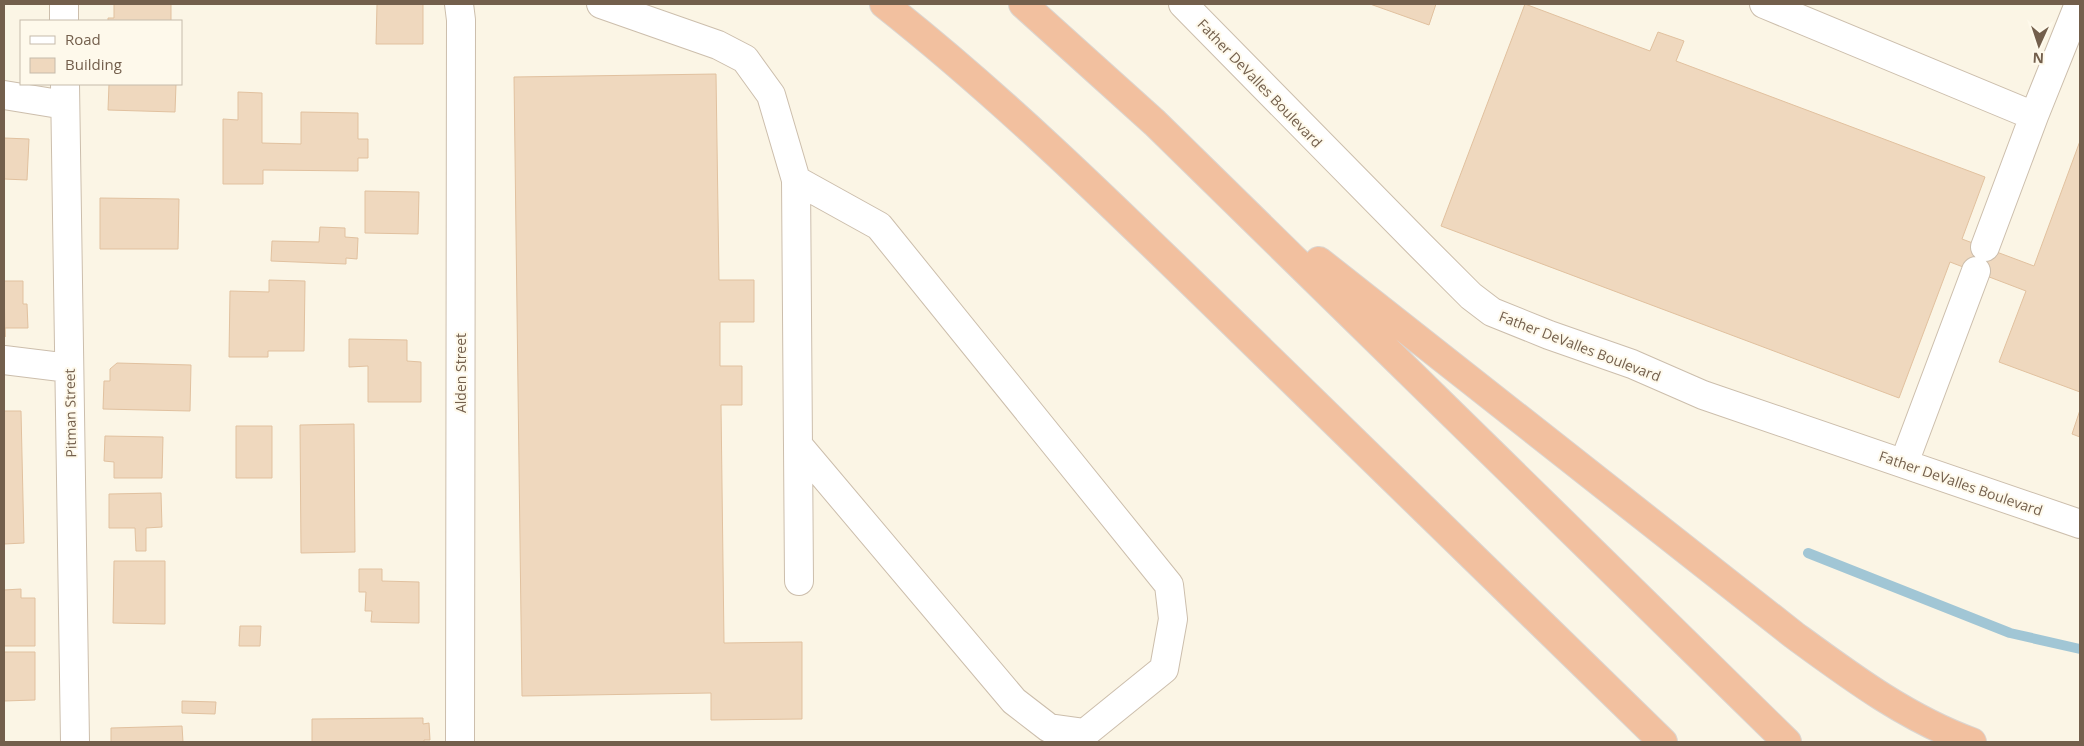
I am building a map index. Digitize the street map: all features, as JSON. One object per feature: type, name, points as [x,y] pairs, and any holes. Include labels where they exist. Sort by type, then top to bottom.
[{"type":"highway","points":[[884,4],[984,88],[1080,176],[1454,537],[1663,742]]},
{"type":"highway","points":[[1023,4],[1100,72],[1202,169],[1787,742]]},
{"type":"highway","points":[[1202,169],[1794,635],[1857,681],[1923,721],[1972,742]]},
{"type":"street","points":[[64,4],[64,20]]},
{"type":"street","name":"Alden Street","points":[[459,4],[461,20],[460,742]]},
{"type":"street","points":[[601,4],[718,45],[745,59],[771,95],[796,180],[800,581]]},
{"type":"street","name":"Father DeValles Boulevard","points":[[1182,4],[1471,296],[1492,312],[1632,364],[1703,395],[2080,524]]},
{"type":"street","points":[[1764,4],[2034,116]]},
{"type":"street","points":[[1904,464],[2034,116],[2079,4]]},
{"type":"street","points":[[4,95],[65,94]]},
{"type":"street","name":"Pitman Street","points":[[65,94],[75,742]]},
{"type":"street","points":[[796,180],[879,226],[1169,585],[1173,619],[1164,669],[1085,733],[1049,728],[1014,701],[798,445]]},
{"type":"street","points":[[4,360],[69,368]]},
{"type":"building","points":[[114,4],[171,4],[171,20],[108,20],[108,18],[114,18]]},
{"type":"building","points":[[377,4],[423,4],[423,44],[376,44]]},
{"type":"building","points":[[1370,4],[1436,4],[1429,25]]},
{"type":"building","points":[[1525,4],[1650,51],[1658,32],[1684,41],[1676,61],[1985,177],[1962,239],[2034,266],[2080,141],[2080,392],[1999,362],[2026,291],[1950,262],[1899,398],[1441,226]]},
{"type":"building","points":[[716,74],[719,280],[754,280],[754,322],[720,322],[720,366],[742,366],[742,405],[721,405],[724,643],[802,642],[802,719],[711,720],[711,693],[522,696],[514,77]]},
{"type":"building","points":[[109,85],[176,85],[175,112],[108,110]]},
{"type":"building","points":[[238,92],[262,93],[262,143],[301,144],[301,112],[358,113],[358,139],[368,139],[368,158],[358,158],[358,171],[263,170],[263,184],[223,184],[223,119],[238,120]]},
{"type":"building","points":[[4,138],[29,139],[27,180],[4,179]]},
{"type":"building","points":[[365,191],[419,192],[418,234],[365,233]]},
{"type":"building","points":[[100,198],[179,199],[178,249],[100,249]]},
{"type":"building","points":[[320,227],[345,228],[345,237],[358,238],[357,259],[346,258],[346,264],[271,261],[272,241],[319,242]]},
{"type":"building","points":[[269,280],[305,281],[304,351],[268,351],[268,357],[229,357],[230,291],[269,292]]},
{"type":"building","points":[[4,281],[23,281],[23,304],[27,304],[28,328],[5,328],[5,337]]},
{"type":"building","points":[[349,339],[407,340],[407,361],[421,362],[421,402],[368,402],[368,366],[349,367]]},
{"type":"building","points":[[117,363],[191,365],[190,411],[103,409],[104,381],[110,381],[110,369]]},
{"type":"building","points":[[2080,410],[2080,437],[2072,434]]},
{"type":"building","points":[[4,411],[21,411],[24,543],[4,544]]},
{"type":"building","points":[[354,424],[355,552],[301,553],[300,425]]},
{"type":"building","points":[[236,426],[272,426],[272,478],[236,478]]},
{"type":"building","points":[[105,436],[163,437],[162,478],[114,478],[114,462],[104,461]]},
{"type":"building","points":[[161,493],[162,527],[146,528],[146,551],[136,551],[135,528],[109,528],[109,494]]},
{"type":"building","points":[[114,561],[165,561],[165,624],[113,623]]},
{"type":"building","points":[[359,569],[382,569],[382,581],[419,582],[419,623],[371,622],[372,611],[365,611],[366,592],[359,592]]},
{"type":"building","points":[[21,589],[21,598],[35,598],[35,646],[4,646],[4,590]]},
{"type":"building","points":[[240,626],[261,626],[260,646],[239,646]]},
{"type":"building","points":[[4,652],[35,652],[35,700],[4,701]]},
{"type":"building","points":[[182,701],[216,702],[215,714],[182,713]]},
{"type":"building","points":[[423,718],[423,724],[429,723],[430,740],[424,740],[424,742],[312,742],[312,719]]},
{"type":"building","points":[[182,726],[183,742],[111,742],[111,728]]},
{"type":"waterway","points":[[1808,553],[2010,633],[2080,649]]}]
